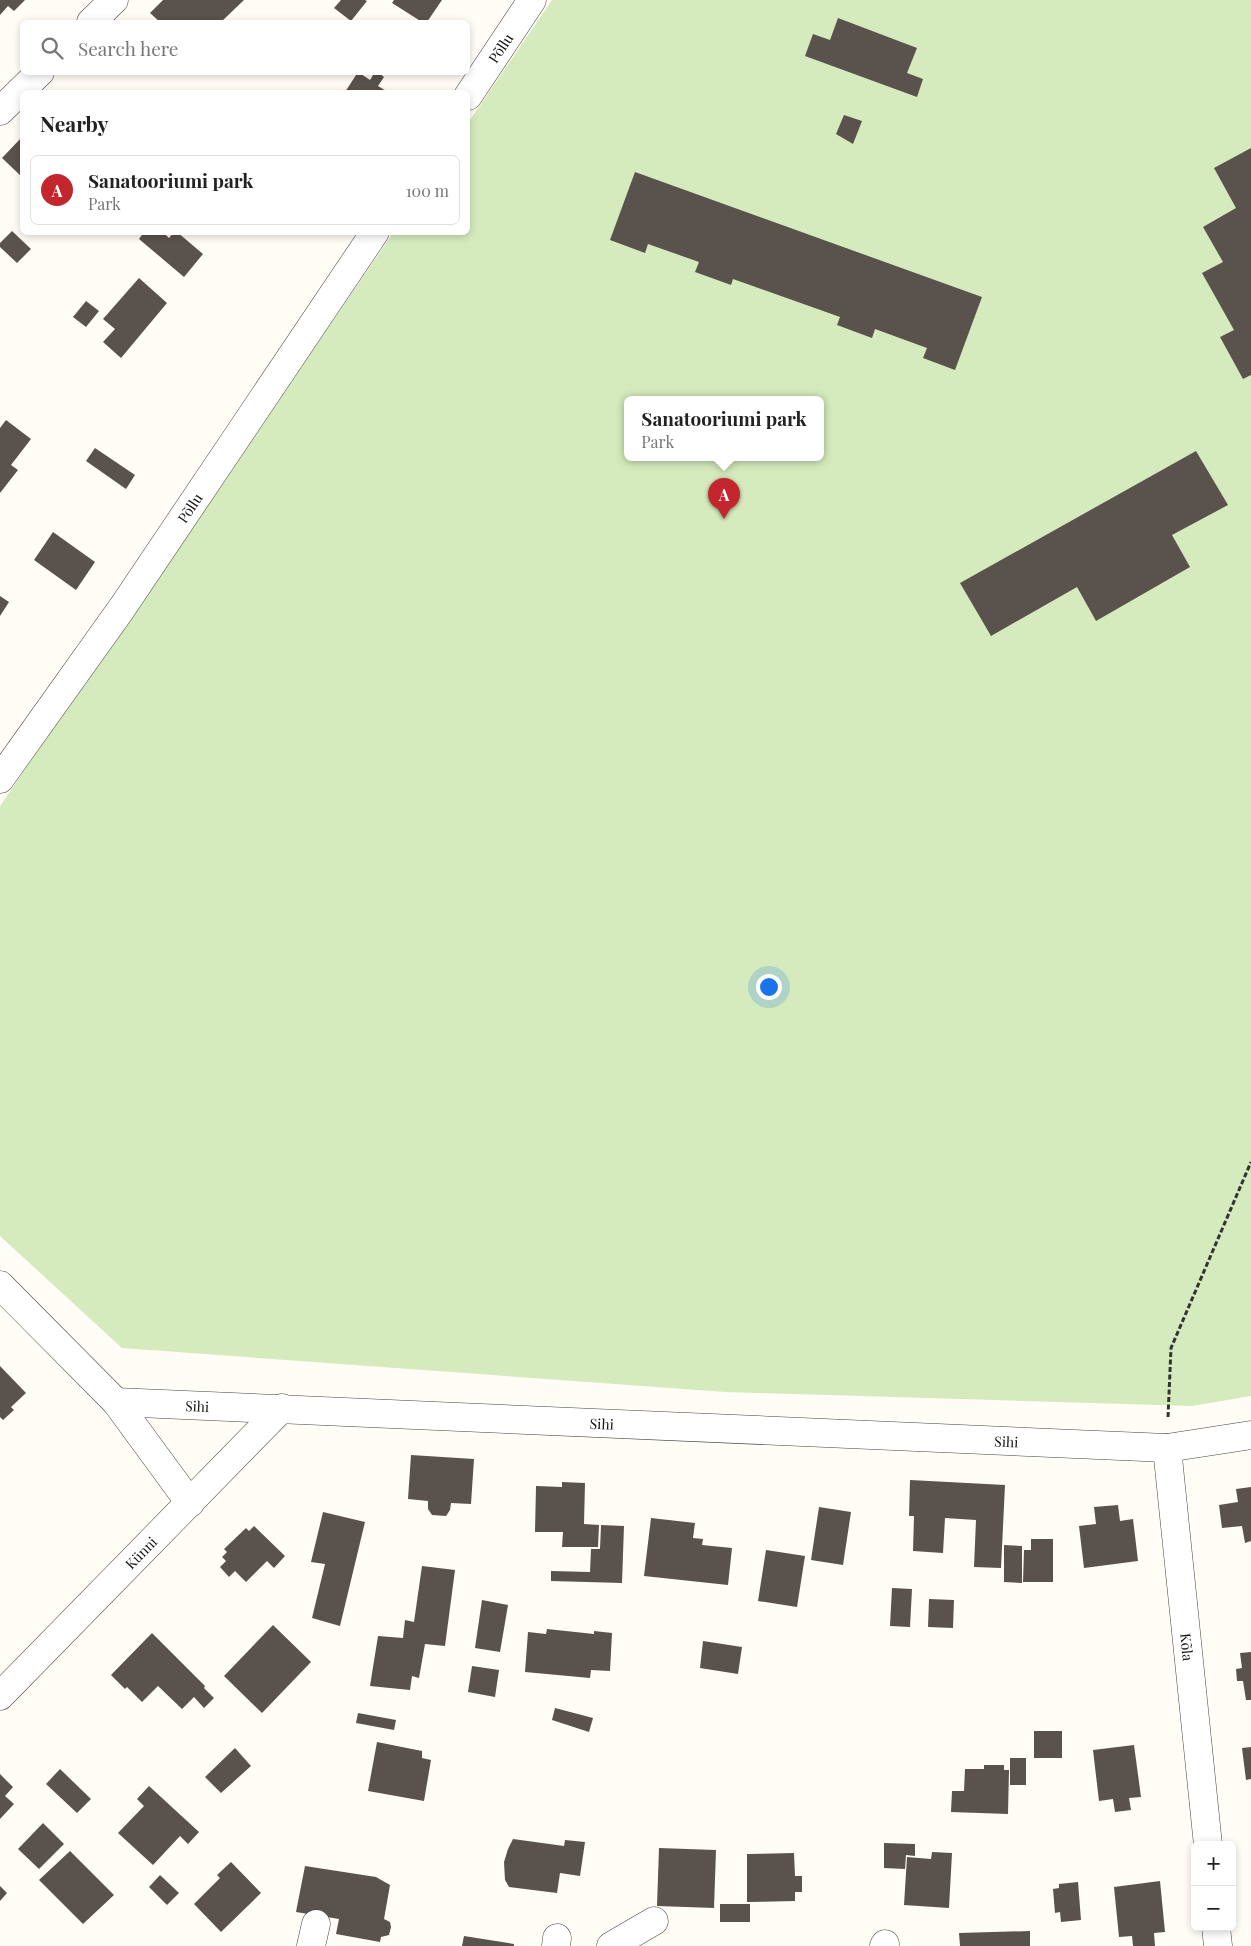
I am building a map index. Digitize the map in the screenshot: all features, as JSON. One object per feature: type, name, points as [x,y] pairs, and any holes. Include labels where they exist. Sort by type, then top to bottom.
[{"type":"street","points":[[93,20],[114,0]]},
{"type":"street","name":"Põllu","points":[[470,93],[532,0]]},
{"type":"street","points":[[22,90],[37,75]]},
{"type":"street","points":[[0,111],[20,92]]},
{"type":"street","name":"Põllu","points":[[0,779],[122,608],[373,235]]},
{"type":"street","points":[[0,1285],[116,1402],[190,1503]]},
{"type":"street","name":"Sihi","points":[[116,1402],[1167,1448],[1251,1435]]},
{"type":"street","name":"Künni","points":[[0,1696],[282,1408]]},
{"type":"street","name":"Kõla","points":[[1167,1448],[1208,1841]]},
{"type":"street","points":[[611,1946],[654,1921]]},
{"type":"street","points":[[1216,1931],[1218,1946]]},
{"type":"path","points":[[1167,1448],[1171,1348],[1251,1162]]},
{"type":"green space","points":[[552,0],[1251,0],[1251,1396],[1192,1406],[725,1392],[122,1348],[0,1236],[0,806],[392,235],[470,235],[470,120]]},
{"type":"building","points":[[0,0],[25,0],[14,11],[8,6],[0,15]]},
{"type":"building","points":[[163,0],[244,0],[223,20],[158,20],[150,13]]},
{"type":"building","points":[[341,0],[367,1],[352,20],[334,8]]},
{"type":"building","points":[[394,0],[442,0],[428,20],[419,20],[392,3]]},
{"type":"building","points":[[838,18],[917,48],[907,73],[923,79],[917,97],[805,56],[813,34],[830,40]]},
{"type":"building","points":[[356,75],[362,75],[370,80],[373,75],[382,75],[384,77],[378,86],[385,90],[346,90]]},
{"type":"building","points":[[844,115],[862,121],[853,144],[836,134]]},
{"type":"building","points":[[20,139],[20,175],[2,158]]},
{"type":"building","points":[[1251,148],[1251,375],[1243,379],[1220,337],[1234,330],[1202,273],[1223,262],[1203,227],[1236,208],[1214,168]]},
{"type":"building","points":[[635,172],[982,297],[955,370],[923,358],[927,348],[875,329],[872,338],[837,325],[840,317],[733,279],[731,285],[695,272],[699,262],[648,244],[645,253],[610,240]]},
{"type":"building","points":[[12,231],[31,249],[17,263],[0,247],[0,243]]},
{"type":"building","points":[[142,235],[166,235],[169,238],[172,235],[181,235],[203,254],[184,277],[139,239]]},
{"type":"building","points":[[139,278],[167,303],[121,358],[103,342],[115,329],[103,319]]},
{"type":"building","points":[[86,301],[99,311],[86,327],[73,317]]},
{"type":"building","points":[[6,420],[31,439],[11,465],[18,470],[0,493],[0,428]]},
{"type":"building","points":[[95,448],[135,475],[126,489],[86,461]]},
{"type":"building","points":[[1196,451],[1228,505],[1172,535],[1190,567],[1096,621],[1077,587],[991,636],[960,583]]},
{"type":"building","points":[[53,532],[95,562],[76,590],[34,560]]},
{"type":"building","points":[[0,596],[9,602],[0,616]]},
{"type":"building","points":[[0,1366],[26,1393],[11,1407],[14,1410],[3,1420],[0,1417]]},
{"type":"building","points":[[411,1455],[474,1459],[471,1504],[451,1503],[450,1510],[446,1516],[432,1515],[428,1509],[428,1501],[408,1499]]},
{"type":"building","points":[[910,1480],[1005,1485],[1001,1568],[974,1567],[976,1520],[945,1518],[943,1553],[913,1551],[914,1516],[909,1516]]},
{"type":"building","points":[[562,1482],[585,1483],[584,1524],[599,1525],[598,1547],[562,1547],[563,1532],[535,1532],[536,1486],[562,1487]]},
{"type":"building","points":[[1251,1487],[1251,1541],[1245,1543],[1242,1526],[1222,1528],[1219,1505],[1238,1502],[1236,1489]]},
{"type":"building","points":[[1118,1505],[1120,1521],[1133,1519],[1138,1561],[1084,1568],[1079,1526],[1096,1524],[1094,1507]]},
{"type":"building","points":[[819,1507],[851,1512],[843,1565],[811,1560]]},
{"type":"building","points":[[323,1512],[365,1522],[340,1626],[312,1618],[325,1564],[311,1562]]},
{"type":"building","points":[[651,1518],[695,1523],[693,1538],[703,1539],[702,1545],[732,1548],[728,1585],[644,1576]]},
{"type":"building","points":[[601,1525],[624,1526],[622,1583],[551,1581],[551,1571],[590,1572],[591,1549],[600,1549]]},
{"type":"building","points":[[254,1526],[285,1556],[274,1568],[267,1561],[246,1582],[235,1571],[229,1577],[220,1567],[226,1561],[222,1557],[227,1552],[224,1549],[246,1528],[249,1531]]},
{"type":"building","points":[[1031,1539],[1053,1539],[1053,1582],[1023,1582],[1024,1550],[1031,1550]]},
{"type":"building","points":[[1004,1545],[1022,1546],[1022,1583],[1004,1582]]},
{"type":"building","points":[[766,1550],[805,1556],[797,1607],[758,1601]]},
{"type":"building","points":[[422,1566],[455,1570],[445,1646],[425,1644],[419,1678],[412,1676],[410,1690],[370,1686],[378,1636],[403,1638],[405,1620],[414,1622]]},
{"type":"building","points":[[892,1588],[912,1589],[910,1627],[890,1626]]},
{"type":"building","points":[[929,1599],[954,1600],[953,1628],[928,1627]]},
{"type":"building","points":[[482,1600],[508,1605],[500,1652],[475,1648]]},
{"type":"building","points":[[273,1625],[311,1662],[262,1713],[224,1676]]},
{"type":"building","points":[[547,1629],[594,1634],[594,1631],[612,1633],[610,1671],[591,1670],[590,1678],[525,1672],[528,1632],[546,1634]]},
{"type":"building","points":[[152,1633],[205,1686],[204,1688],[214,1698],[204,1708],[194,1697],[182,1709],[158,1686],[142,1702],[111,1675]]},
{"type":"building","points":[[703,1641],[742,1647],[738,1674],[700,1668]]},
{"type":"building","points":[[1251,1652],[1251,1700],[1246,1700],[1243,1681],[1237,1681],[1236,1669],[1242,1668],[1240,1653]]},
{"type":"building","points":[[472,1666],[499,1670],[495,1697],[468,1692]]},
{"type":"building","points":[[555,1708],[593,1718],[589,1732],[552,1720]]},
{"type":"building","points":[[358,1713],[396,1720],[394,1730],[356,1723]]},
{"type":"building","points":[[1034,1731],[1062,1731],[1062,1758],[1034,1758]]},
{"type":"building","points":[[377,1742],[422,1751],[422,1758],[431,1760],[424,1801],[368,1791]]},
{"type":"building","points":[[1134,1745],[1141,1797],[1129,1798],[1131,1810],[1115,1812],[1113,1799],[1099,1801],[1093,1750]]},
{"type":"building","points":[[1251,1747],[1251,1779],[1246,1780],[1242,1748]]},
{"type":"building","points":[[235,1748],[251,1766],[221,1793],[205,1777]]},
{"type":"building","points":[[1010,1758],[1026,1758],[1026,1785],[1010,1785]]},
{"type":"building","points":[[984,1765],[1004,1765],[1004,1770],[1009,1770],[1008,1814],[951,1812],[952,1791],[964,1791],[965,1769],[984,1769]]},
{"type":"building","points":[[60,1769],[91,1799],[77,1813],[46,1784]]},
{"type":"building","points":[[0,1774],[13,1787],[5,1796],[14,1804],[0,1819]]},
{"type":"building","points":[[149,1786],[199,1832],[188,1844],[180,1836],[153,1865],[118,1833],[144,1806],[137,1799]]},
{"type":"building","points":[[43,1823],[64,1844],[39,1869],[18,1849]]},
{"type":"building","points":[[513,1839],[564,1846],[565,1840],[585,1842],[580,1876],[560,1873],[557,1893],[509,1887],[505,1880],[504,1862]]},
{"type":"building","points":[[884,1843],[915,1844],[915,1856],[906,1855],[905,1869],[884,1868]]},
{"type":"building","points":[[659,1848],[716,1850],[714,1908],[657,1906]]},
{"type":"building","points":[[70,1851],[114,1895],[83,1924],[39,1880]]},
{"type":"building","points":[[932,1852],[952,1853],[949,1908],[904,1905],[907,1857],[931,1859]]},
{"type":"building","points":[[794,1853],[795,1876],[802,1876],[802,1892],[795,1892],[795,1901],[747,1902],[747,1854]]},
{"type":"building","points":[[231,1862],[261,1893],[221,1932],[194,1904],[220,1878],[217,1875]]},
{"type":"building","points":[[305,1866],[376,1877],[390,1885],[384,1919],[390,1922],[389,1935],[381,1937],[380,1942],[336,1934],[339,1919],[296,1912]]},
{"type":"building","points":[[160,1875],[179,1893],[167,1905],[149,1887]]},
{"type":"building","points":[[1160,1881],[1165,1932],[1154,1933],[1155,1946],[1133,1946],[1132,1936],[1119,1937],[1114,1887]]},
{"type":"building","points":[[1078,1882],[1081,1920],[1061,1922],[1060,1912],[1055,1913],[1053,1889],[1059,1888],[1059,1884]]},
{"type":"building","points":[[0,1886],[7,1893],[0,1901]]},
{"type":"building","points":[[720,1904],[750,1904],[750,1922],[720,1922]]},
{"type":"building","points":[[1030,1931],[1030,1946],[960,1946],[959,1933]]},
{"type":"building","points":[[464,1936],[514,1944],[514,1946],[462,1946]]},
{"type":"place","name":"Sanatooriumi park","points":[[724,519]]}]
